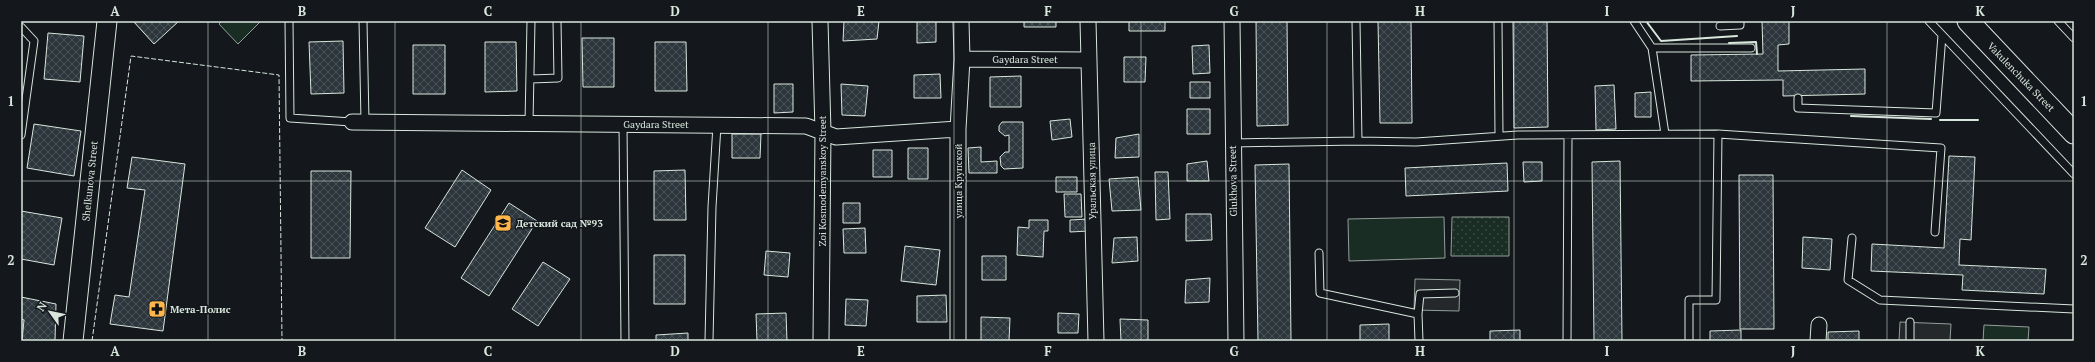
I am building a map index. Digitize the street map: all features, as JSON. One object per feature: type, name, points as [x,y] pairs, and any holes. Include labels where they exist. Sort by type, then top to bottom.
[{"type":"main road","name":"Vakulenchuka Street","points":[[1968,21],[2074,133]]},
{"type":"street","name":"Shelkunova Street","points":[[73,341],[107,21]]},
{"type":"street","name":"Zoi Kosmodemyanskoy Street","points":[[820,21],[823,132],[821,341]]},
{"type":"street","name":"улица Крупской","points":[[958,341],[958,128],[962,59],[961,21]]},
{"type":"street","name":"Уральская улица","points":[[1088,21],[1096,341]]},
{"type":"street","name":"Glukhova Street","points":[[1232,21],[1232,143],[1236,341]]},
{"type":"street","name":"Gaydara Street","points":[[962,59],[1088,60]]},
{"type":"street","name":"Gaydara Street","points":[[358,122],[806,126],[836,137],[958,128]]},
{"type":"street","points":[[1818,325],[1818,341]]},
{"type":"lane","points":[[289,21],[290,118],[358,122],[363,21]]},
{"type":"lane","points":[[529,123],[531,21]]},
{"type":"lane","points":[[531,79],[558,78],[557,21]]},
{"type":"lane","points":[[1356,21],[1358,141]]},
{"type":"lane","points":[[1498,21],[1499,136]]},
{"type":"lane","points":[[1634,21],[1652,48],[1665,134]]},
{"type":"lane","points":[[1720,26],[1740,25],[1740,21]]},
{"type":"lane","points":[[1930,21],[2074,174]]},
{"type":"lane","points":[[2058,21],[2074,38]]},
{"type":"lane","points":[[21,27],[34,41],[21,135]]},
{"type":"lane","points":[[1798,98],[1798,108],[1936,113],[1942,35]]},
{"type":"lane","points":[[1652,48],[1751,48]]},
{"type":"lane","points":[[623,124],[625,341]]},
{"type":"lane","points":[[709,341],[712,207],[717,125]]},
{"type":"lane","points":[[1232,143],[1358,141],[1416,142],[1499,136],[1718,134],[1941,148],[1935,232]]},
{"type":"lane","points":[[1689,341],[1689,300],[1716,300],[1718,134]]},
{"type":"lane","points":[[1567,341],[1568,136]]},
{"type":"lane","points":[[1852,238],[1848,280],[1880,300],[2074,309]]},
{"type":"lane","points":[[1319,253],[1320,293],[1418,314]]},
{"type":"lane","points":[[1419,341],[1418,314],[1420,294],[1455,294]]},
{"type":"lane","points":[[1910,322],[1910,341]]},
{"type":"green space","points":[[222,21],[261,21],[238,44],[219,24]]},
{"type":"green space","points":[[1444,217],[1445,258],[1349,261],[1348,219]]},
{"type":"green space","points":[[1452,217],[1509,217],[1509,256],[1451,256]]},
{"type":"green space","points":[[1984,325],[2029,327],[2028,341],[1983,341]]},
{"type":"shaded area","points":[[1415,279],[1460,280],[1459,311],[1414,310]]},
{"type":"shaded area","points":[[1900,322],[1951,324],[1950,341],[1899,341]]},
{"type":"building","points":[[133,21],[179,21],[154,44]]},
{"type":"building","points":[[844,21],[879,21],[877,39],[843,41]]},
{"type":"building","points":[[917,21],[936,21],[936,42],[917,43]]},
{"type":"building","points":[[1024,21],[1056,21],[1056,27],[1024,27]]},
{"type":"building","points":[[1129,21],[1165,21],[1165,31],[1129,31]]},
{"type":"building","points":[[1256,21],[1287,21],[1288,125],[1257,126]]},
{"type":"building","points":[[1378,21],[1411,21],[1412,123],[1380,123]]},
{"type":"building","points":[[1513,21],[1547,21],[1548,127],[1514,128]]},
{"type":"building","points":[[1762,21],[1789,21],[1789,44],[1778,45],[1778,71],[1865,69],[1865,94],[1783,96],[1783,80],[1691,81],[1691,55],[1763,54]]},
{"type":"building","points":[[48,33],[84,36],[80,82],[44,79]]},
{"type":"building","points":[[582,38],[614,38],[614,87],[583,87]]},
{"type":"building","points":[[343,41],[344,93],[311,94],[309,42]]},
{"type":"building","points":[[485,42],[516,42],[517,91],[485,92]]},
{"type":"building","points":[[655,42],[686,42],[687,91],[655,91]]},
{"type":"building","points":[[413,45],[445,45],[445,94],[413,94]]},
{"type":"building","points":[[1209,45],[1210,73],[1193,74],[1192,46]]},
{"type":"building","points":[[1124,57],[1146,57],[1145,82],[1124,82]]},
{"type":"building","points":[[940,74],[941,98],[914,98],[914,75]]},
{"type":"building","points":[[1021,76],[1021,107],[990,107],[990,77]]},
{"type":"building","points":[[1190,82],[1210,82],[1210,98],[1190,98]]},
{"type":"building","points":[[774,84],[793,84],[793,112],[774,113]]},
{"type":"building","points":[[841,84],[868,86],[865,116],[842,115]]},
{"type":"building","points":[[1614,85],[1616,129],[1596,130],[1595,86]]},
{"type":"building","points":[[1651,92],[1651,117],[1635,117],[1635,93]]},
{"type":"building","points":[[1187,109],[1210,109],[1210,134],[1187,134]]},
{"type":"building","points":[[1070,119],[1072,137],[1052,140],[1050,121]]},
{"type":"building","points":[[1002,122],[1023,122],[1023,168],[1004,169],[1001,166],[1000,157],[1005,152],[1009,152],[1009,135],[1005,136],[999,131],[999,126]]},
{"type":"building","points":[[34,124],[81,131],[74,176],[27,168]]},
{"type":"building","points":[[732,134],[761,134],[760,158],[732,158]]},
{"type":"building","points":[[1139,134],[1139,157],[1115,158],[1116,138]]},
{"type":"building","points":[[981,147],[981,162],[997,161],[997,173],[969,173],[968,148]]},
{"type":"building","points":[[908,148],[928,148],[928,179],[908,179]]},
{"type":"building","points":[[873,150],[892,150],[892,177],[873,177]]},
{"type":"building","points":[[1949,156],[1975,157],[1971,240],[1960,239],[1959,265],[2046,269],[2044,294],[1962,290],[1963,275],[1871,271],[1872,244],[1944,248]]},
{"type":"building","points":[[132,157],[185,164],[163,331],[110,324],[115,295],[129,297],[145,190],[127,188]]},
{"type":"building","points":[[1207,161],[1209,181],[1187,181],[1187,164]]},
{"type":"building","points":[[1620,161],[1622,341],[1594,341],[1592,162]]},
{"type":"building","points":[[1523,162],[1542,162],[1542,181],[1524,182]]},
{"type":"building","points":[[1507,163],[1508,191],[1406,196],[1405,168]]},
{"type":"building","points":[[1289,164],[1291,341],[1258,341],[1255,165]]},
{"type":"building","points":[[462,170],[491,190],[455,247],[425,228]]},
{"type":"building","points":[[685,170],[686,220],[654,220],[654,171]]},
{"type":"building","points":[[311,171],[351,171],[350,258],[311,258]]},
{"type":"building","points":[[1155,172],[1168,172],[1170,219],[1156,220]]},
{"type":"building","points":[[1739,175],[1773,175],[1774,329],[1740,329]]},
{"type":"building","points":[[1056,177],[1077,177],[1077,192],[1056,192]]},
{"type":"building","points":[[1138,177],[1141,210],[1112,211],[1109,179]]},
{"type":"building","points":[[1064,194],[1081,194],[1082,217],[1065,217]]},
{"type":"building","points":[[509,203],[537,221],[489,296],[461,278]]},
{"type":"building","points":[[843,203],[860,203],[860,223],[843,223]]},
{"type":"building","points":[[21,211],[62,218],[54,265],[21,259]]},
{"type":"building","points":[[1186,214],[1211,214],[1212,240],[1186,241]]},
{"type":"building","points":[[1088,219],[1089,231],[1070,232],[1070,220]]},
{"type":"building","points":[[1029,220],[1048,220],[1048,231],[1044,231],[1043,257],[1017,255],[1018,227],[1029,228]]},
{"type":"building","points":[[865,228],[866,253],[844,253],[843,229]]},
{"type":"building","points":[[1137,237],[1138,261],[1112,263],[1114,238]]},
{"type":"building","points":[[1803,237],[1832,239],[1830,270],[1802,268]]},
{"type":"building","points":[[905,246],[940,250],[936,285],[901,281]]},
{"type":"building","points":[[766,251],[790,253],[788,277],[764,275]]},
{"type":"building","points":[[654,255],[685,255],[685,304],[654,304]]},
{"type":"building","points":[[982,256],[1006,256],[1006,280],[982,280]]},
{"type":"building","points":[[543,262],[570,279],[538,326],[512,309]]},
{"type":"building","points":[[1210,278],[1209,302],[1185,303],[1186,280]]},
{"type":"building","points":[[946,295],[947,322],[917,322],[917,296]]},
{"type":"building","points":[[21,297],[56,304],[55,341],[22,341],[24,320],[21,319]]},
{"type":"building","points":[[846,299],[868,300],[866,326],[845,325]]},
{"type":"building","points":[[786,313],[787,341],[757,341],[756,314]]},
{"type":"building","points":[[1058,313],[1079,314],[1078,333],[1058,333]]},
{"type":"building","points":[[981,317],[1010,318],[1009,341],[981,341]]},
{"type":"building","points":[[1120,319],[1148,320],[1148,341],[1121,341]]},
{"type":"building","points":[[1389,324],[1389,341],[1360,341],[1360,325]]},
{"type":"building","points":[[1520,330],[1520,341],[1490,341],[1490,331]]},
{"type":"building","points":[[1741,330],[1741,341],[1710,341],[1710,331]]},
{"type":"building","points":[[1859,331],[1859,341],[1828,341],[1828,332]]},
{"type":"building","points":[[688,333],[688,341],[656,341],[656,335]]},
{"type":"fence","points":[[92,341],[131,56],[279,75],[282,341]]},
{"type":"wall","points":[[1646,21],[1661,41],[1737,36]]},
{"type":"wall","points":[[1729,43],[1756,42],[1757,54]]},
{"type":"wall","points":[[1851,116],[1931,119]]},
{"type":"wall","points":[[1940,120],[1978,120]]},
{"type":"place","name":"Детский сад №93","points":[[503,223]]},
{"type":"place","name":"Мета-Полис","points":[[157,309]]}]
